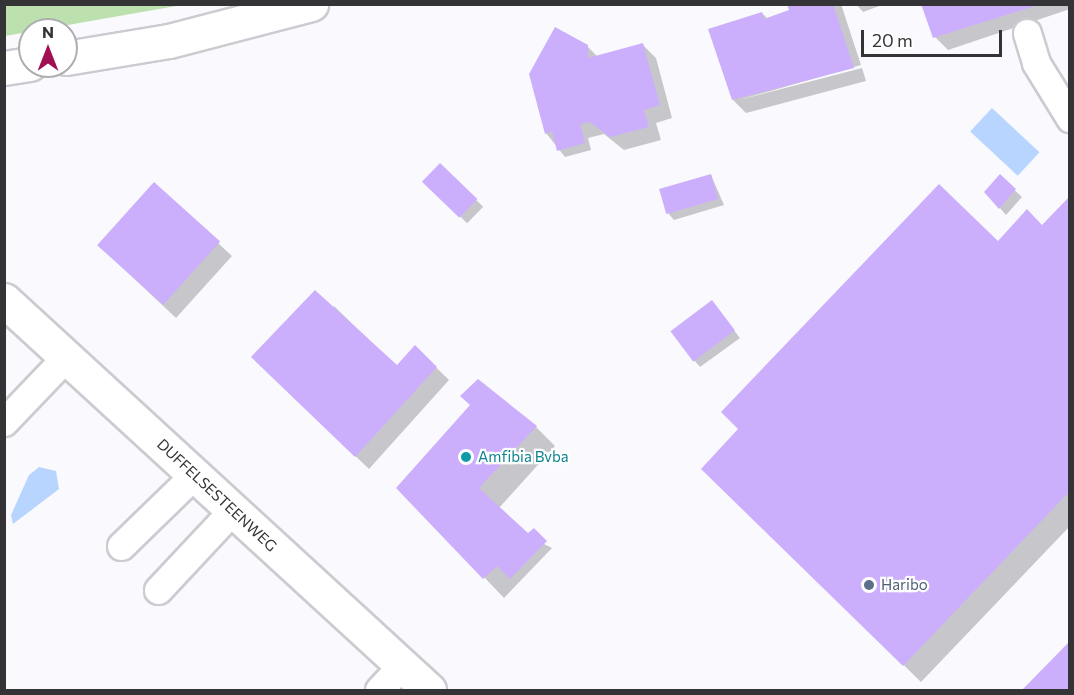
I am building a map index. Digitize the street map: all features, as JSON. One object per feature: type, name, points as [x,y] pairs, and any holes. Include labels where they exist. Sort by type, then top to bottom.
[{"type":"street","points":[[78,56],[169,41],[311,4]]},
{"type":"street","name":"DUFFELSESTEENWEG","points":[[4,300],[429,690]]},
{"type":"lane","points":[[1027,33],[1036,63],[1070,118]]},
{"type":"lane","points":[[4,422],[67,356]]},
{"type":"lane","points":[[121,546],[194,475]]},
{"type":"lane","points":[[158,590],[232,511]]},
{"type":"lane","points":[[379,690],[402,665]]},
{"type":"green space","points":[[5,4],[182,4],[78,23],[78,18],[18,18],[18,34],[5,36]]},
{"type":"water","points":[[992,108],[1040,152],[1018,176],[970,131]]},
{"type":"water","points":[[39,467],[56,471],[59,489],[13,524],[11,515],[29,475]]},
{"type":"building","points":[[787,4],[833,4],[854,68],[732,100],[708,29],[762,12],[764,19],[789,10]]},
{"type":"building","points":[[921,4],[1038,4],[1038,5],[933,38]]},
{"type":"building","points":[[555,27],[588,45],[588,58],[643,43],[660,105],[644,110],[649,127],[610,137],[590,122],[580,124],[585,143],[557,151],[552,131],[545,134],[529,74]]},
{"type":"building","points":[[440,163],[477,199],[459,218],[422,182]]},
{"type":"building","points":[[711,174],[718,199],[666,214],[659,189]]},
{"type":"building","points":[[1000,174],[1016,189],[999,209],[984,192]]},
{"type":"building","points":[[154,182],[220,242],[163,305],[97,245]]},
{"type":"building","points":[[939,184],[998,241],[1027,209],[1042,225],[1070,196],[1070,491],[903,666],[701,469],[738,429],[721,412]]},
{"type":"building","points":[[315,290],[397,365],[415,345],[437,367],[355,457],[251,357]]},
{"type":"building","points":[[712,300],[735,330],[693,362],[670,331]]},
{"type":"building","name":"Amfibia Bvba","points":[[478,379],[537,426],[479,488],[528,533],[534,528],[547,541],[510,579],[497,566],[483,579],[396,488],[470,405],[460,396]]},
{"type":"building","points":[[1070,641],[1070,690],[1022,690]]},
{"type":"place","name":"Amfibia Bvba","points":[[466,457]]},
{"type":"place","name":"Haribo","points":[[869,585]]}]
